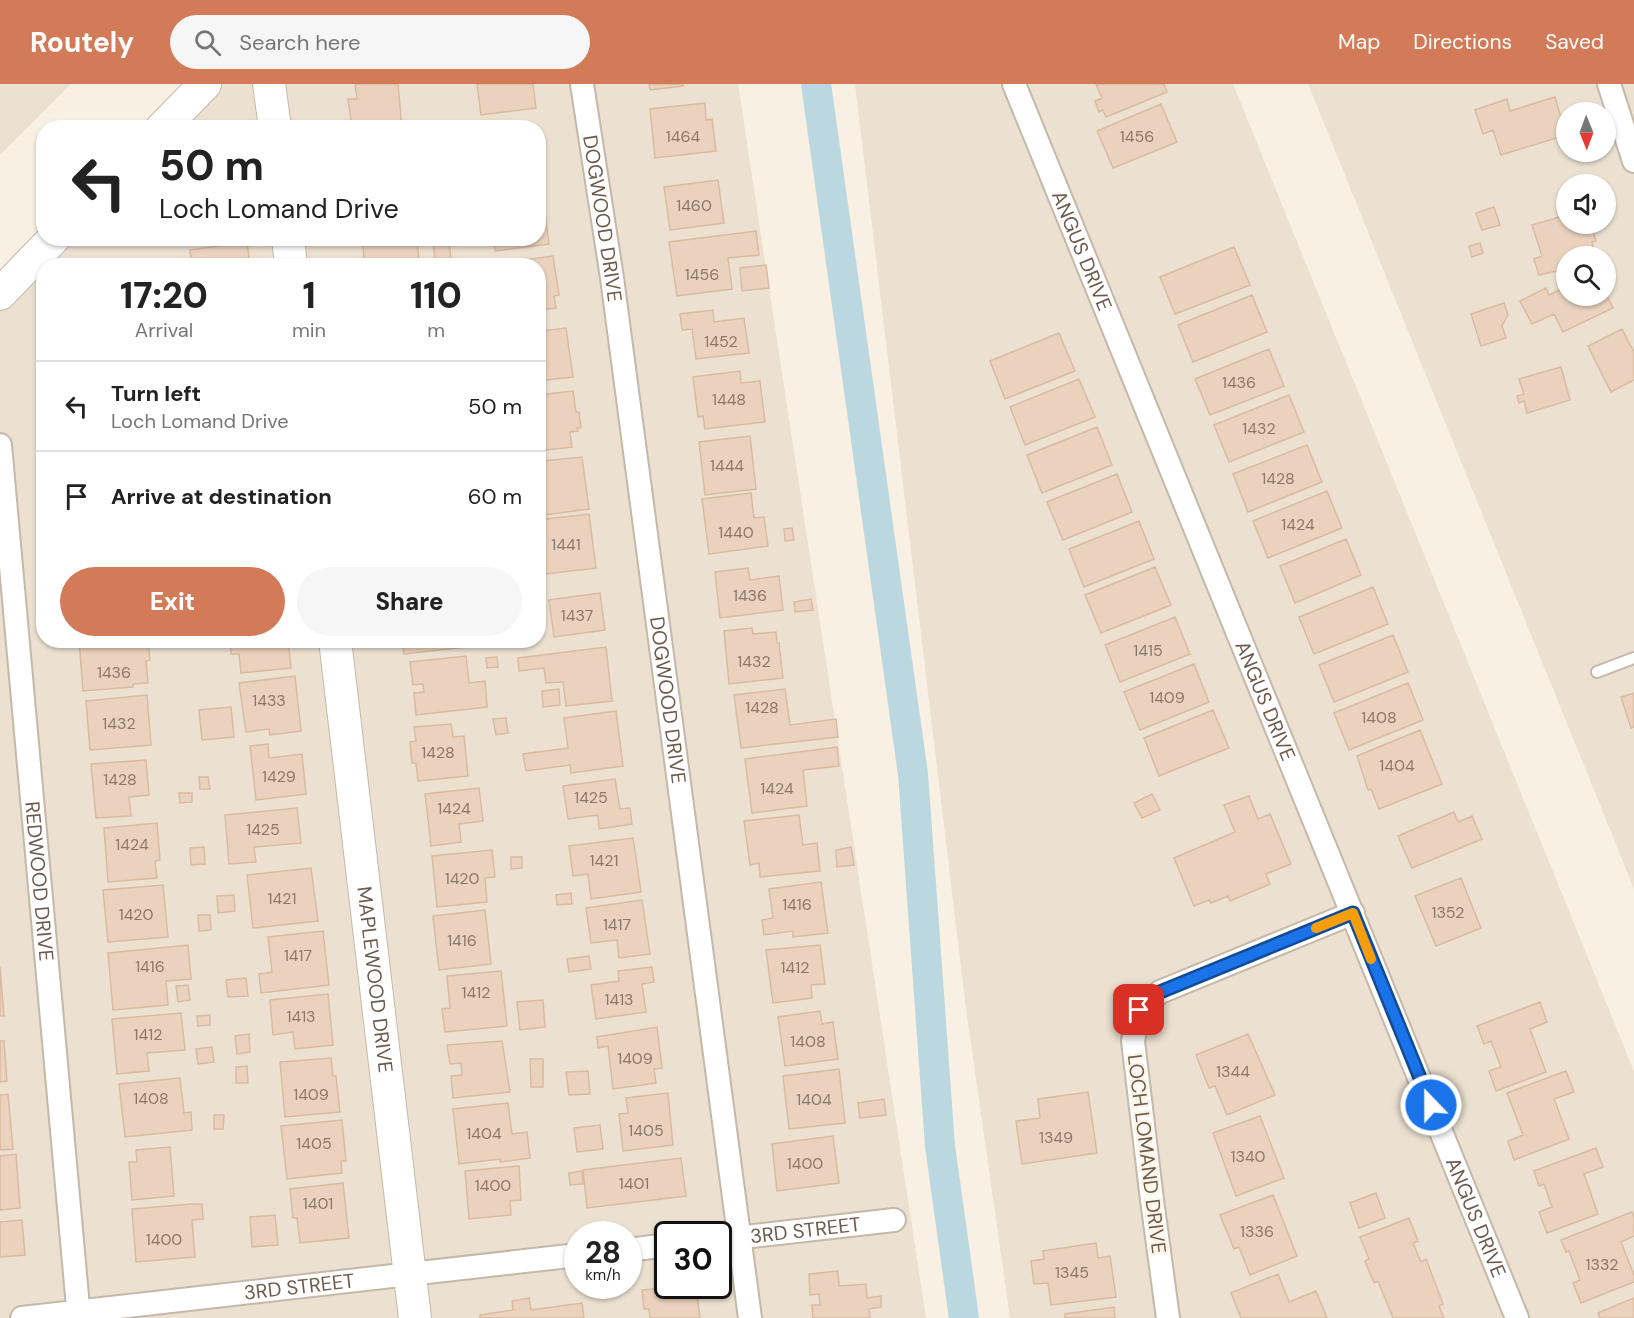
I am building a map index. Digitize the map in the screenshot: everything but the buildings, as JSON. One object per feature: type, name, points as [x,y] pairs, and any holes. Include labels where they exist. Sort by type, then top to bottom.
[{"type":"street","points":[[170,120],[205,84]]},
{"type":"street","points":[[269,84],[273,120]]},
{"type":"street","name":"DOGWOOD DRIVE","points":[[582,84],[612,278],[727,1221]]},
{"type":"street","name":"ANGUS DRIVE","points":[[1014,84],[1517,1318]]},
{"type":"street","points":[[1609,84],[1634,161]]},
{"type":"street","points":[[0,294],[46,246]]},
{"type":"street","name":"REDWOOD DRIVE","points":[[0,445],[78,1315]]},
{"type":"street","name":"MAPLEWOOD DRIVE","points":[[336,648],[415,1318]]},
{"type":"street","name":"LOCH LOMAND DRIVE","points":[[1168,1318],[1133,1041],[1139,1010],[1160,992],[1353,913]]},
{"type":"street","name":"3RD STREET","points":[[732,1238],[894,1220]]},
{"type":"street","name":"DOGWOOD DRIVE","points":[[732,1249],[750,1318]]},
{"type":"street","name":"3RD STREET","points":[[22,1318],[78,1315],[564,1257]]},
{"type":"lane","points":[[1598,672],[1634,658]]},
{"type":"shaded area","points":[[0,84],[71,84],[0,155]]},
{"type":"shaded area","points":[[206,84],[738,84],[926,1318],[0,1318],[0,296],[36,259],[36,648],[546,648],[546,258],[37,258],[48,246],[546,246],[546,120],[170,120]]},
{"type":"shaded area","points":[[855,84],[1233,84],[1634,1071],[1634,1318],[1010,1318],[966,1009]]},
{"type":"shaded area","points":[[1308,84],[1634,84],[1634,889]]},
{"type":"waterway","points":[[816,84],[913,774],[940,1146],[964,1318]]},
{"type":"slow traffic","points":[[1316,928],[1353,913],[1371,959]]},
{"type":"route","points":[[1139,1010],[1160,992],[1353,913],[1431,1105]]}]
